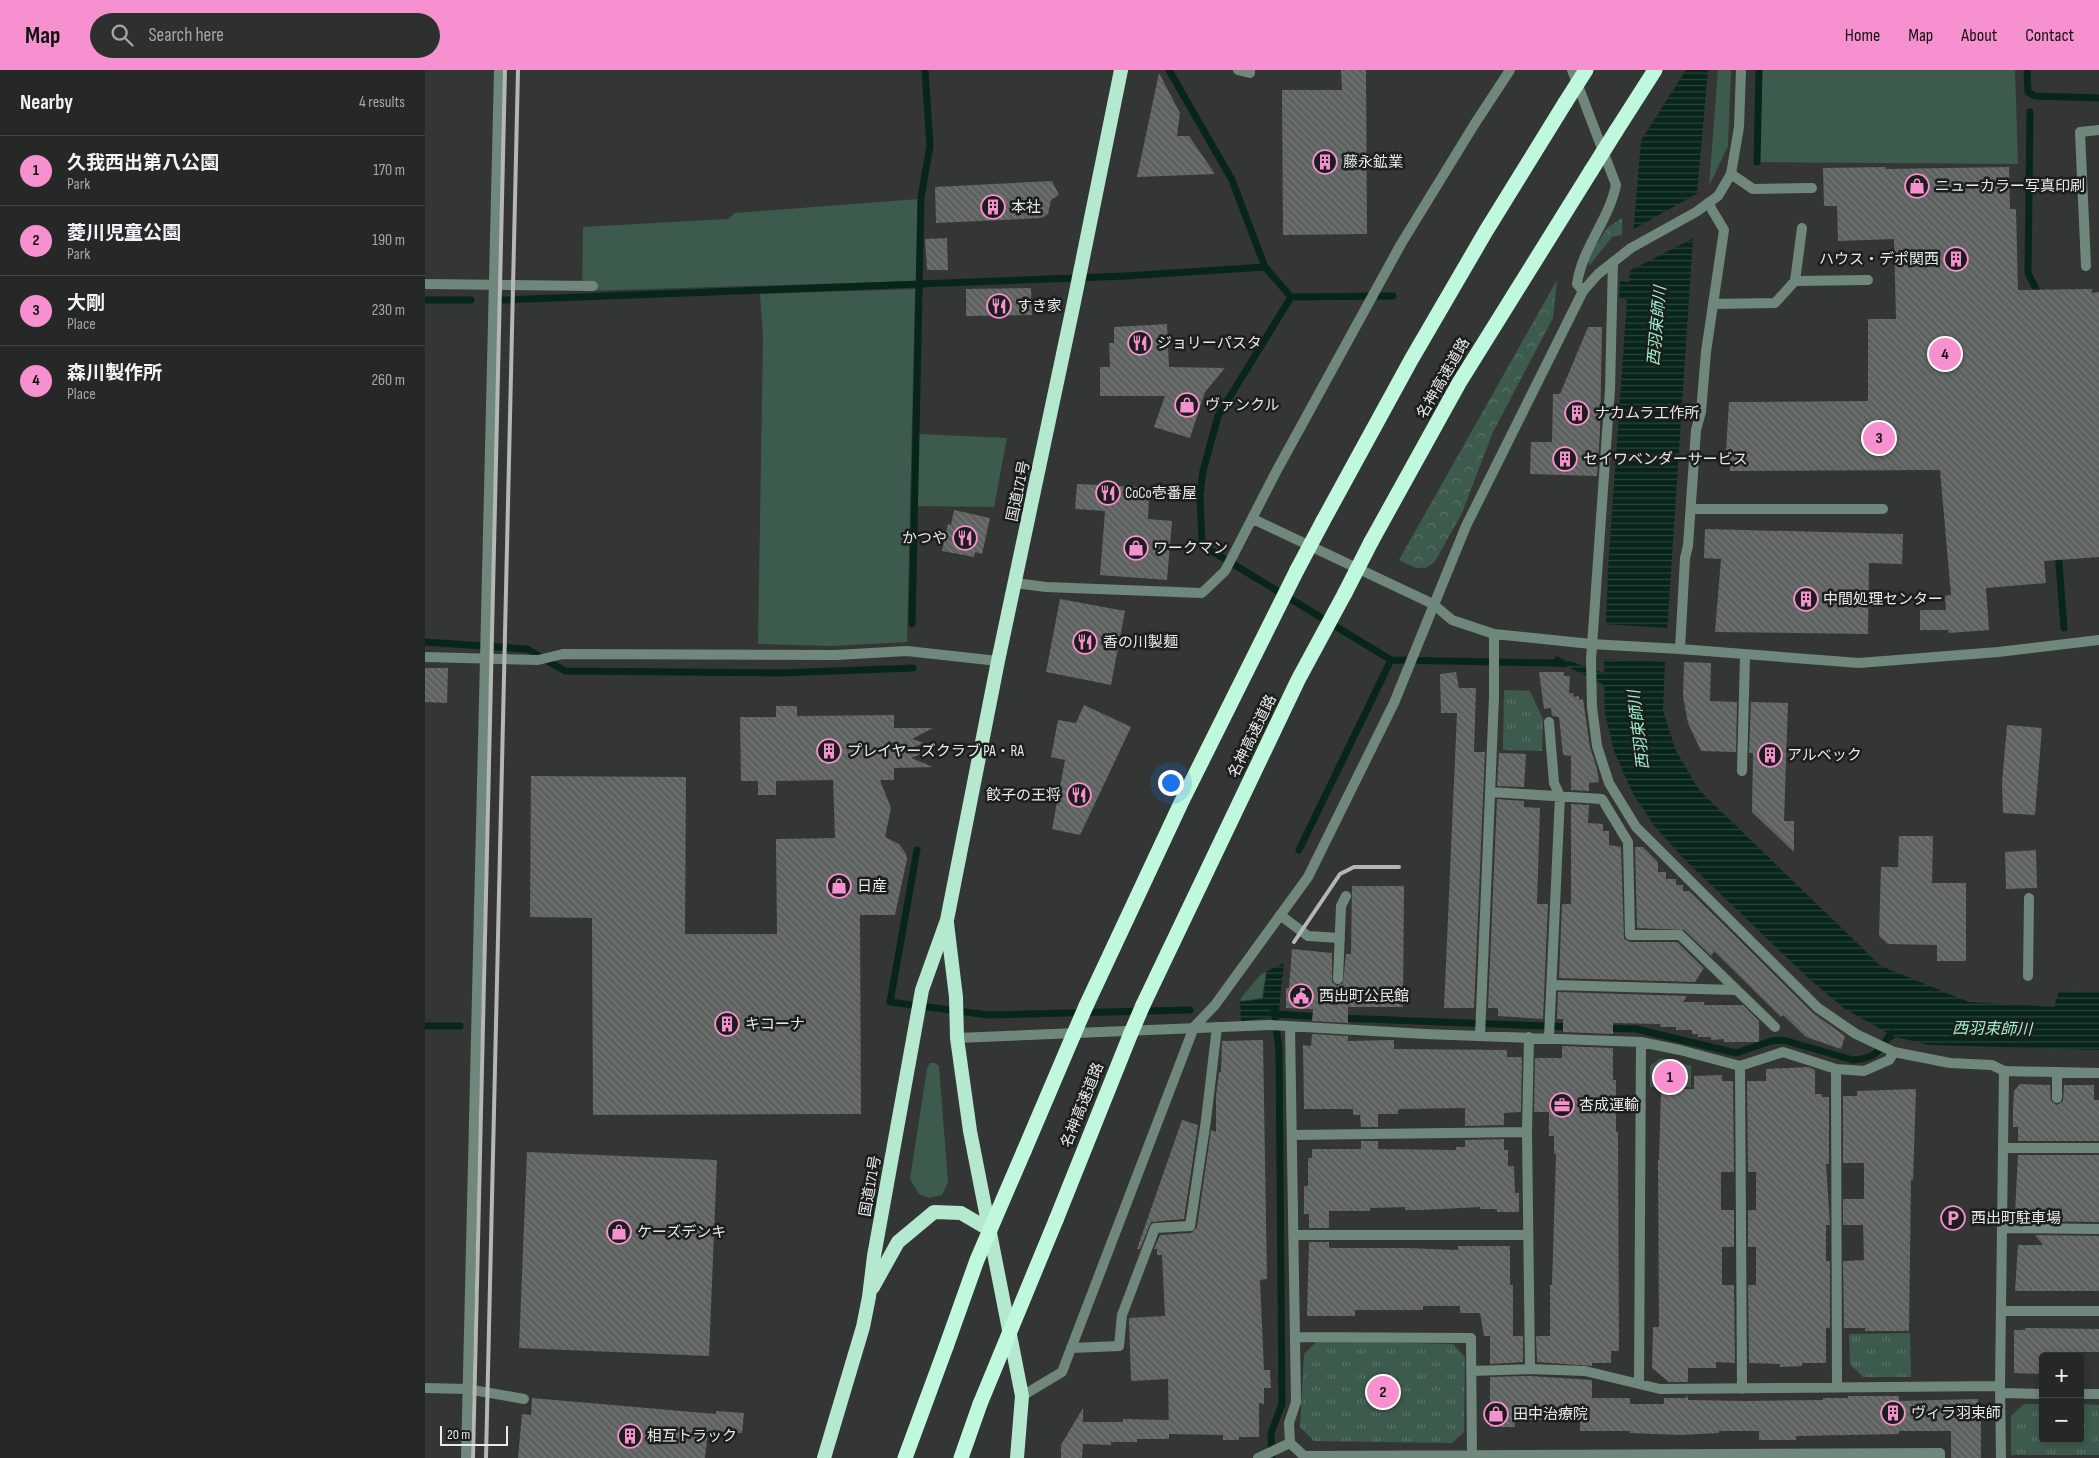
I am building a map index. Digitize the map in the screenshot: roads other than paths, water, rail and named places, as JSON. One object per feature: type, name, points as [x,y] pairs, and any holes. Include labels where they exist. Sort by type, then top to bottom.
[{"type":"highway","name":"国道171号","points":[[824,1458],[863,1327],[922,990],[947,920],[998,661],[1121,70]]},
{"type":"highway","points":[[905,1458],[977,1260],[1086,1006],[1181,803],[1297,570],[1411,360],[1471,257],[1586,70]]},
{"type":"highway","name":"名神高速道路","points":[[961,1458],[980,1404],[1143,1005],[1294,689],[1371,542],[1459,383],[1655,70]]},
{"type":"highway","name":"国道171号","points":[[947,920],[956,997],[957,1038],[970,1131],[1022,1396],[1017,1458]]},
{"type":"highway","points":[[870,1292],[898,1242],[934,1212],[961,1213],[990,1230]]},
{"type":"street","points":[[465,1458],[499,70]]},
{"type":"street","points":[[1238,70],[1250,73],[1250,70]]},
{"type":"street","points":[[1015,583],[1047,587],[1202,593],[1225,571],[1281,462],[1377,286],[1474,125],[1510,70]]},
{"type":"street","points":[[1572,70],[1616,185],[1612,203],[1579,266],[1577,284],[1583,291]]},
{"type":"street","points":[[1022,1396],[1062,1372],[1194,1027],[1215,1005],[1308,877],[1392,707],[1466,526],[1583,291],[1598,274],[1631,248],[1696,212],[1718,196],[1731,174],[1739,127],[1741,70]]},
{"type":"street","points":[[2086,266],[2080,132],[2099,130]]},
{"type":"street","points":[[1731,174],[1753,189],[1812,188]]},
{"type":"street","points":[[1679,649],[1696,430],[1701,412],[1706,352],[1724,230],[1708,203]]},
{"type":"street","points":[[1713,304],[1775,303],[1795,281],[1802,228]]},
{"type":"street","points":[[1613,262],[1610,390],[1591,644],[1591,707],[1597,746],[1609,783],[1636,827],[1818,1008],[1856,1034],[1887,1048],[1950,1064],[1992,1065],[2004,1071],[2099,1072]]},
{"type":"street","points":[[1795,281],[1868,280]]},
{"type":"street","points":[[425,284],[593,286]]},
{"type":"street","points":[[1691,509],[1883,509]]},
{"type":"street","points":[[1253,519],[1433,604],[1452,620],[1494,634],[1591,644],[1859,663],[1998,652],[2099,640]]},
{"type":"street","points":[[1480,1036],[1490,792],[1494,634]]},
{"type":"street","points":[[425,656],[486,655],[539,660],[563,654],[836,655],[907,651],[998,661]]},
{"type":"street","points":[[1742,771],[1745,655]]},
{"type":"street","points":[[1549,722],[1554,783],[1560,796],[1549,1037]]},
{"type":"street","points":[[1490,792],[1602,799],[1628,842],[1629,935],[1681,935],[1775,1027]]},
{"type":"street","points":[[1338,979],[1341,906],[1346,896]]},
{"type":"street","points":[[2028,976],[2029,898]]},
{"type":"street","points":[[1281,915],[1308,936],[1340,938]]},
{"type":"street","points":[[1552,985],[1736,990]]},
{"type":"street","points":[[957,1038],[1270,1025],[1641,1042],[1740,1066],[1783,1052],[1836,1069],[1864,1071],[1889,1060],[1887,1048]]},
{"type":"street","points":[[1287,1026],[1296,1402],[1289,1423],[1290,1443],[1304,1456],[1611,1457],[1940,1453],[1940,1458]]},
{"type":"street","points":[[1071,1348],[1119,1346],[1122,1315],[1155,1228],[1190,1226],[1206,1120],[1217,1027]]},
{"type":"street","points":[[1529,1037],[1527,1132],[1530,1369]]},
{"type":"street","points":[[1639,1384],[1641,1042]]},
{"type":"street","points":[[1740,1066],[1742,1389]]},
{"type":"street","points":[[1836,1069],[1837,1387]]},
{"type":"street","points":[[2001,1458],[2000,1390],[2004,1071]]},
{"type":"street","points":[[2057,1072],[2057,1098]]},
{"type":"street","points":[[1291,1135],[1527,1132]]},
{"type":"street","points":[[2003,1148],[2099,1148]]},
{"type":"street","points":[[2002,1228],[2099,1229]]},
{"type":"street","points":[[1293,1235],[1528,1235]]},
{"type":"street","points":[[2001,1311],[2099,1311]]},
{"type":"street","points":[[1295,1337],[1471,1338],[1472,1457]]},
{"type":"street","points":[[1472,1371],[1530,1369],[1585,1371],[1660,1389],[1837,1387],[2000,1390],[2039,1394]]},
{"type":"street","points":[[425,1388],[467,1389],[524,1399]]},
{"type":"street","points":[[2084,1394],[2099,1394]]},
{"type":"street","points":[[1261,1457],[1290,1443]]},
{"type":"water","name":"西羽束師川","points":[[1647,70],[1708,70],[1693,238],[1665,663],[1663,711],[1676,751],[1699,790],[1881,966],[1969,1002],[2054,1007],[2059,991],[2099,992],[2099,1050],[1929,1045],[1896,1037],[1889,1042],[1885,1039],[1888,1033],[1845,1009],[1807,977],[1685,860],[1655,827],[1632,792],[1614,751],[1605,714],[1604,685],[1568,667],[1555,665],[1555,656],[1604,673],[1608,568],[1627,300],[1619,298],[1620,281],[1629,282]]},
{"type":"water","points":[[1284,963],[1279,1010],[1286,1011],[1286,1018],[1241,1021],[1240,1002],[1263,999],[1267,971]]},
{"type":"waterway","points":[[912,624],[921,197],[930,146],[925,70]]},
{"type":"waterway","points":[[1169,70],[1232,180],[1265,267],[1291,297],[1393,296]]},
{"type":"waterway","points":[[1757,162],[1759,70]]},
{"type":"waterway","points":[[2027,70],[2028,92],[2035,96],[2099,98]]},
{"type":"waterway","points":[[2030,112],[2028,273],[2037,291],[2038,299]]},
{"type":"waterway","points":[[504,300],[1126,276],[1265,267]]},
{"type":"waterway","points":[[1291,297],[1218,416],[1203,471],[1200,494],[1202,545],[1391,660]]},
{"type":"waterway","points":[[425,300],[471,300]]},
{"type":"waterway","points":[[2058,551],[2064,628]]},
{"type":"waterway","points":[[425,642],[527,649],[565,671],[780,673],[913,668]]},
{"type":"waterway","points":[[1299,850],[1391,660],[1564,664]]},
{"type":"waterway","points":[[917,850],[890,1002],[988,1015],[1190,1010]]},
{"type":"waterway","points":[[1272,1458],[1271,1433],[1282,1404],[1279,1050],[1274,1009]]},
{"type":"waterway","points":[[1278,1014],[1322,1017]]},
{"type":"waterway","points":[[1340,1018],[1572,1027]]},
{"type":"waterway","points":[[425,1026],[460,1026]]},
{"type":"waterway","points":[[1605,1028],[1636,1029],[1736,1053],[1771,1041],[1783,1040],[1853,1060],[1861,1059],[1877,1052],[1891,1033]]},
{"type":"railway","points":[[473,1458],[505,70]]},
{"type":"railway","points":[[486,1458],[518,70]]},
{"type":"railway","points":[[1294,942],[1340,874],[1354,867],[1399,867]]},
{"type":"place","name":"藤永鉱業","points":[[1325,162]]},
{"type":"place","name":"ニューカラー写真印刷","points":[[1917,186]]},
{"type":"place","name":"本社","points":[[993,207]]},
{"type":"place","name":"ハウス・デポ関西","points":[[1956,259]]},
{"type":"place","name":"すき家","points":[[999,306]]},
{"type":"place","name":"ジョリーパスタ","points":[[1140,343]]},
{"type":"place","name":"森川製作所","points":[[1945,354]]},
{"type":"place","name":"ヴァンクル","points":[[1187,405]]},
{"type":"place","name":"ナカムラ工作所","points":[[1577,413]]},
{"type":"place","name":"大剛","points":[[1879,438]]},
{"type":"place","name":"セイワベンダーサービス","points":[[1565,459]]},
{"type":"place","name":"CoCo壱番屋","points":[[1108,493]]},
{"type":"place","name":"かつや","points":[[965,538]]},
{"type":"place","name":"ワークマン","points":[[1136,548]]},
{"type":"place","name":"中間処理センター","points":[[1806,599]]},
{"type":"place","name":"香の川製麺","points":[[1085,642]]},
{"type":"place","name":"プレイヤーズクラブ PA・RA","points":[[829,751]]},
{"type":"place","name":"アルベック","points":[[1770,755]]},
{"type":"place","name":"餃子の王将","points":[[1079,795]]},
{"type":"place","name":"日産","points":[[839,886]]},
{"type":"place","name":"西出町公民館","points":[[1301,996]]},
{"type":"place","name":"キコーナ","points":[[727,1024]]},
{"type":"place","name":"久我西出第八公園","points":[[1670,1077]]},
{"type":"place","name":"杏成運輸","points":[[1562,1105]]},
{"type":"place","name":"西出町駐車場","points":[[1953,1218]]},
{"type":"place","name":"ケーズデンキ","points":[[619,1232]]},
{"type":"place","name":"菱川児童公園","points":[[1383,1392]]},
{"type":"place","name":"ヴィラ羽束師","points":[[1893,1413]]},
{"type":"place","name":"田中治療院","points":[[1496,1414]]},
{"type":"place","name":"相互トラック","points":[[630,1436]]}]
